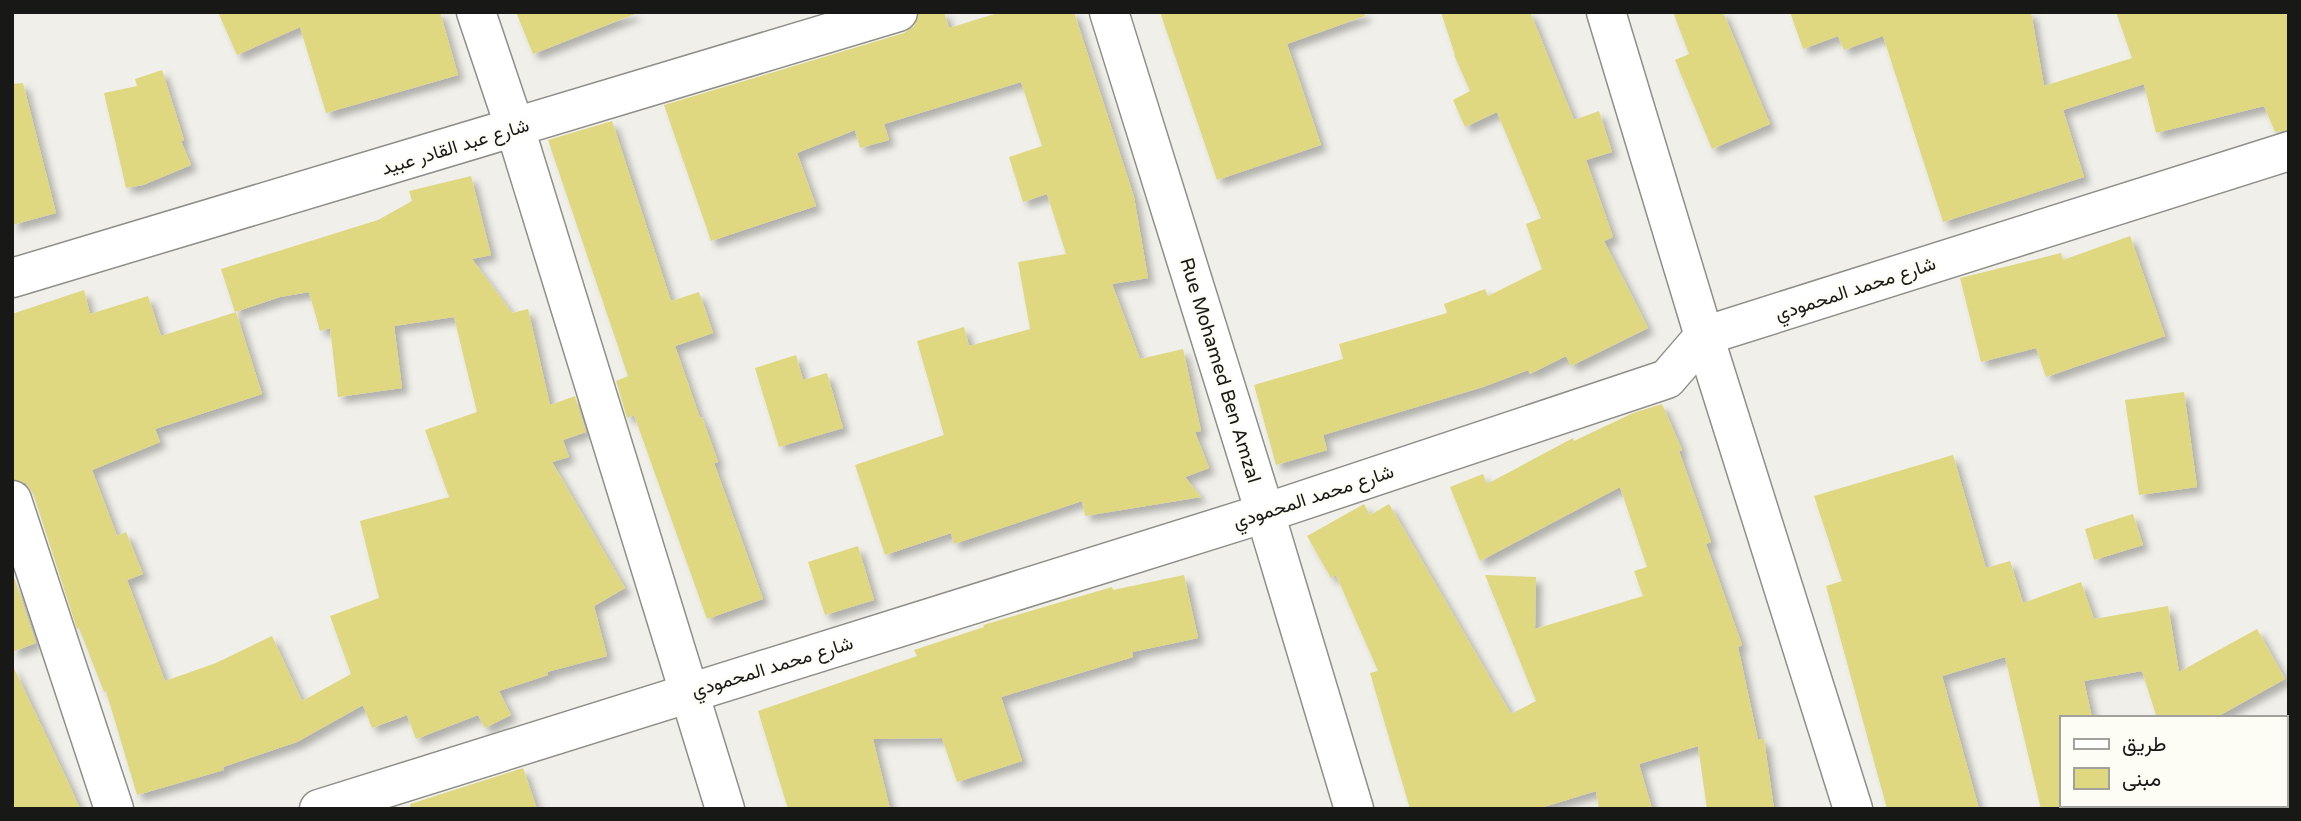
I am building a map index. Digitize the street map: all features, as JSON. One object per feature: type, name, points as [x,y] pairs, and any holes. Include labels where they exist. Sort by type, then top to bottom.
[{"type":"street","points":[[476,12],[515,128],[725,809]]},
{"type":"street","name":"شارع عبد القادر عبيد","points":[[12,278],[898,12]]},
{"type":"street","name":"Rue Mohamed Ben Amzal","points":[[1110,12],[1354,809]]},
{"type":"street","points":[[1606,12],[1704,336],[1853,809]]},
{"type":"street","name":"شارع محمد المحمودي","points":[[319,809],[1265,513],[1667,379],[1704,336],[2289,152]]},
{"type":"street","points":[[12,500],[114,809]]},
{"type":"building","points":[[218,12],[440,12],[458,75],[326,113],[300,27],[237,55]]},
{"type":"building","points":[[516,12],[634,12],[635,14],[533,54]]},
{"type":"building","points":[[919,12],[944,12],[949,28],[1001,12],[1074,12],[1134,197],[1148,278],[1112,284],[1140,359],[1183,349],[1201,431],[1195,432],[1209,468],[1185,477],[1201,497],[1085,516],[1082,501],[954,544],[951,533],[885,555],[855,465],[944,435],[917,341],[964,327],[969,346],[1030,329],[1018,262],[1066,254],[1047,194],[1023,202],[1009,157],[1042,146],[1021,82],[884,124],[889,140],[860,148],[855,130],[797,153],[816,206],[711,241],[664,105],[904,33],[914,26]]},
{"type":"building","points":[[1160,12],[1364,12],[1365,16],[1287,44],[1321,145],[1217,180]]},
{"type":"building","points":[[1441,12],[1530,12],[1574,120],[1599,111],[1612,152],[1586,160],[1613,237],[1604,241],[1648,328],[1571,366],[1566,356],[1530,374],[1528,370],[1483,387],[1323,435],[1327,450],[1276,465],[1254,385],[1343,359],[1339,344],[1447,313],[1444,304],[1485,289],[1488,296],[1542,269],[1526,224],[1541,218],[1497,112],[1465,127],[1453,100],[1470,91],[1454,55]]},
{"type":"building","points":[[1673,12],[1723,12],[1770,124],[1712,149],[1675,60],[1689,54]]},
{"type":"building","points":[[1790,12],[2031,12],[2044,86],[2132,58],[2116,12],[2289,12],[2289,130],[2275,132],[2264,106],[2156,133],[2144,84],[2063,110],[2084,177],[1943,222],[1883,36],[1844,50],[1838,36],[1803,49]]},
{"type":"building","points":[[162,70],[184,140],[181,141],[191,165],[143,185],[126,188],[104,93],[137,86],[135,79]]},
{"type":"building","points":[[23,83],[56,213],[12,225],[12,84]]},
{"type":"building","points":[[612,121],[671,301],[699,292],[713,333],[675,346],[718,462],[714,463],[763,599],[707,619],[634,415],[627,418],[616,381],[628,376],[548,140]]},
{"type":"building","points":[[471,176],[491,255],[472,259],[512,313],[528,309],[550,405],[575,396],[586,432],[563,440],[569,457],[552,462],[625,588],[594,606],[607,656],[547,672],[548,675],[499,691],[511,715],[485,728],[478,715],[416,739],[407,715],[372,728],[363,705],[297,742],[223,767],[224,770],[137,795],[106,691],[104,692],[79,628],[77,629],[33,493],[26,483],[12,479],[12,314],[84,290],[90,314],[148,296],[161,336],[236,312],[262,394],[155,429],[160,442],[92,470],[117,536],[126,532],[143,574],[127,580],[165,681],[216,663],[272,636],[302,701],[351,674],[330,616],[379,598],[360,521],[449,497],[425,430],[477,412],[454,317],[394,326],[402,388],[338,397],[330,328],[320,331],[309,292],[280,297],[235,312],[221,269],[378,220],[412,201],[409,191]]},
{"type":"building","points":[[2130,236],[2165,336],[2046,377],[2036,348],[1981,362],[1960,278],[2061,253],[2063,260]]},
{"type":"building","points":[[796,355],[803,380],[827,373],[843,428],[779,447],[755,368]]},
{"type":"building","points":[[2184,392],[2197,487],[2139,495],[2125,400]]},
{"type":"building","points":[[1662,404],[1682,450],[1679,451],[1711,542],[1706,544],[1742,645],[1738,647],[1758,740],[1764,739],[1774,809],[1707,809],[1698,746],[1639,764],[1652,809],[1599,809],[1596,791],[1537,809],[1410,809],[1370,673],[1378,671],[1336,575],[1331,578],[1307,536],[1364,504],[1370,515],[1389,504],[1511,714],[1536,701],[1485,575],[1536,577],[1535,629],[1643,596],[1634,571],[1647,567],[1620,487],[1480,561],[1450,487],[1483,474],[1487,484],[1573,438],[1574,441],[1633,413]]},
{"type":"building","points":[[1953,455],[1986,568],[2010,561],[2023,603],[2081,582],[2094,619],[2168,606],[2179,672],[2257,629],[2285,679],[2219,716],[2156,716],[2142,671],[2084,681],[2092,716],[2060,716],[2061,809],[2041,809],[2005,657],[1942,676],[1979,809],[1887,809],[1826,586],[1842,581],[1814,496]]},
{"type":"building","points":[[2133,514],[2143,545],[2094,560],[2085,529]]},
{"type":"building","points":[[858,546],[874,600],[825,615],[808,562]]},
{"type":"building","points":[[12,571],[36,643],[12,652]]},
{"type":"building","points":[[1184,575],[1198,638],[1132,652],[1133,657],[1001,697],[1022,761],[957,782],[942,738],[873,739],[890,809],[788,809],[758,711],[917,656],[914,650],[984,627],[983,625],[1112,587],[1113,590]]},
{"type":"building","points":[[12,664],[69,784],[80,809],[12,809]]},
{"type":"building","points":[[523,768],[537,809],[411,809],[410,804]]}]
